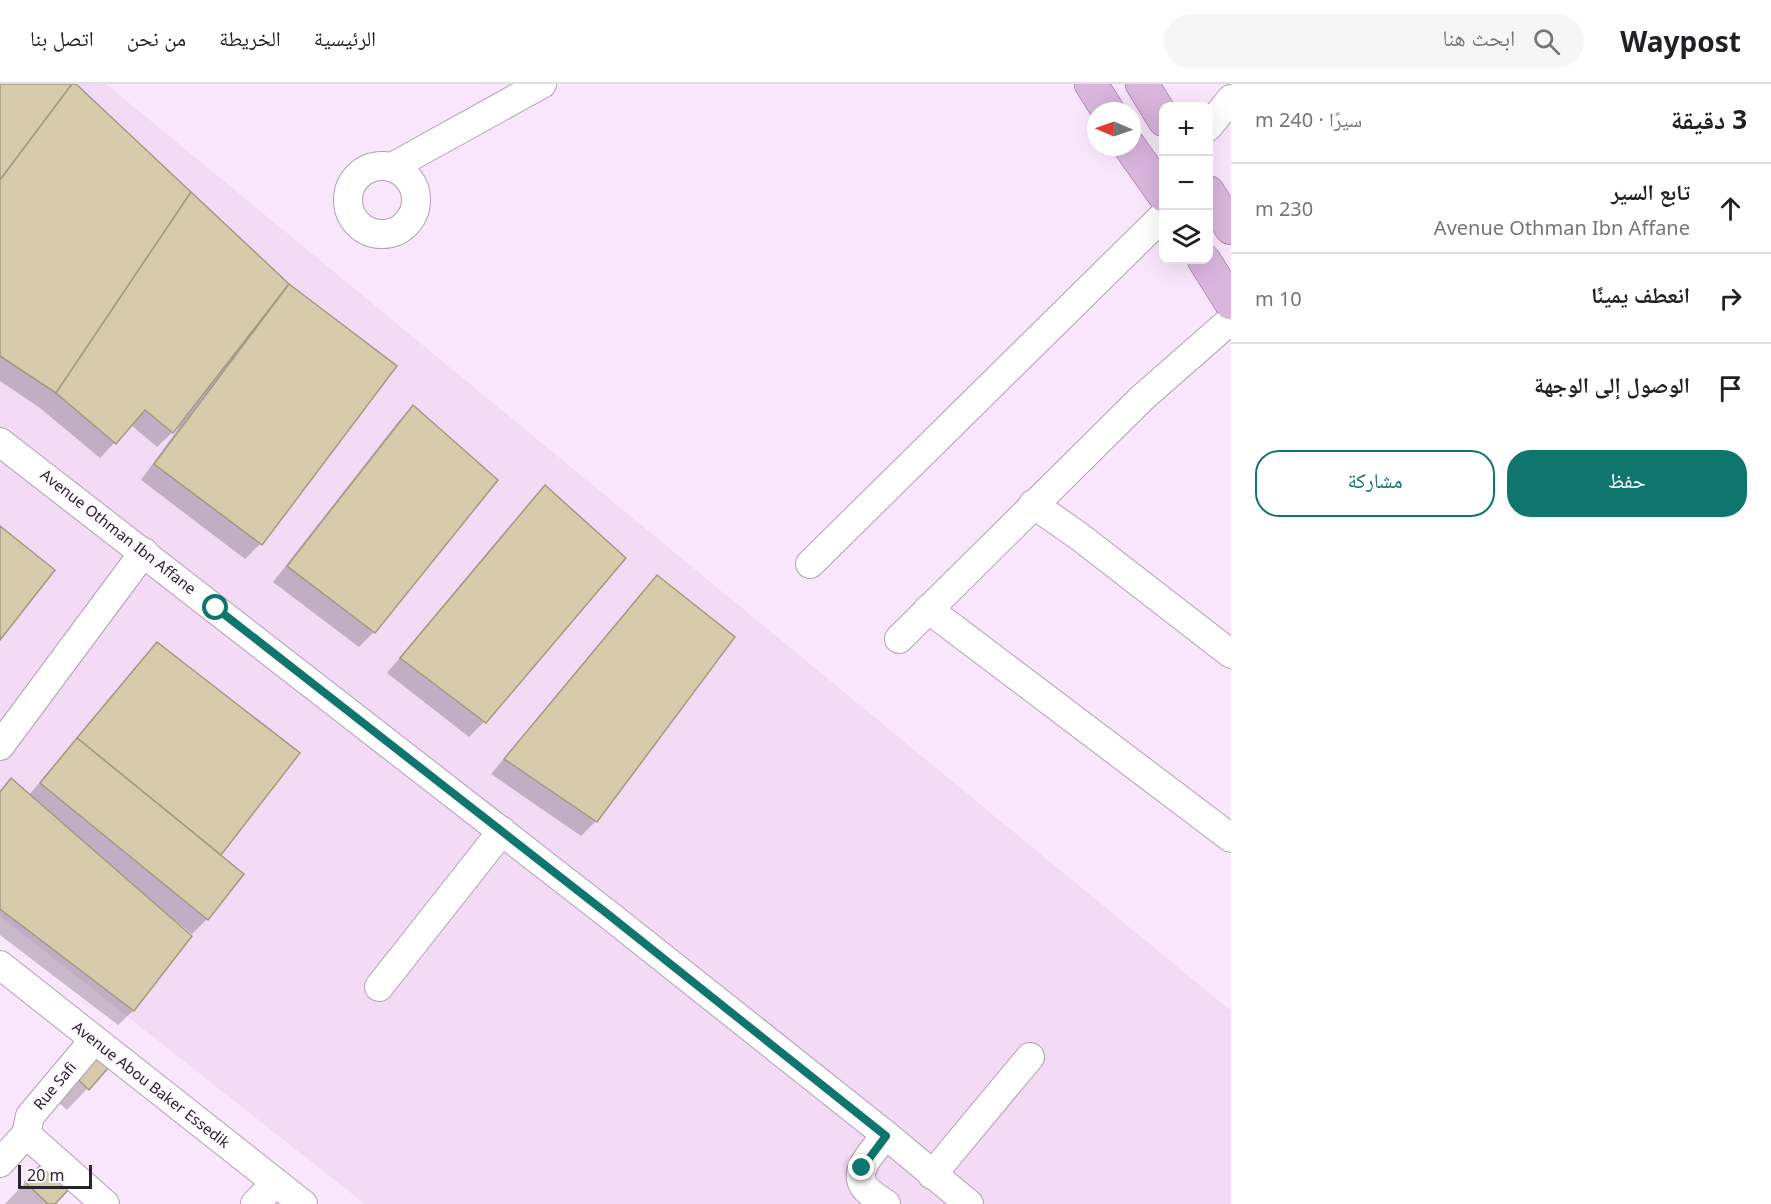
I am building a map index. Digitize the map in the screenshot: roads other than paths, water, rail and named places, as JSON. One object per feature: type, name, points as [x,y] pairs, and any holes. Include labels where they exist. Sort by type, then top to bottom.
[{"type":"main road","points":[[1091,84],[1102,102]]},
{"type":"main road","points":[[1142,84],[1159,112]]},
{"type":"main road","points":[[1136,156],[1159,188]]},
{"type":"main road","points":[[1213,199],[1231,228]]},
{"type":"main road","points":[[1207,264],[1231,303]]},
{"type":"street","points":[[392,167],[542,84]]},
{"type":"street","points":[[1213,122],[1231,99]]},
{"type":"street","points":[[810,564],[1159,219]]},
{"type":"street","points":[[899,639],[1142,398],[1231,320]]},
{"type":"street","name":"Avenue Othman Ibn Affane","points":[[0,442],[501,831],[969,1204]]},
{"type":"street","points":[[1033,504],[1080,537],[1231,654]]},
{"type":"street","points":[[0,746],[144,552]]},
{"type":"street","points":[[928,609],[1231,838]]},
{"type":"street","points":[[379,987],[501,831]]},
{"type":"street","name":"Avenue Abou Baker Essedik","points":[[0,965],[303,1204]]},
{"type":"street","name":"Rue Safi","points":[[0,1163],[26,1134],[30,1116],[94,1040]]},
{"type":"street","points":[[932,1175],[1030,1057]]},
{"type":"street","points":[[26,1134],[105,1204]]},
{"type":"street","points":[[886,1136],[862,1168],[860,1179],[865,1188],[886,1204]]},
{"type":"street","points":[[255,1204],[275,1183]]}]
